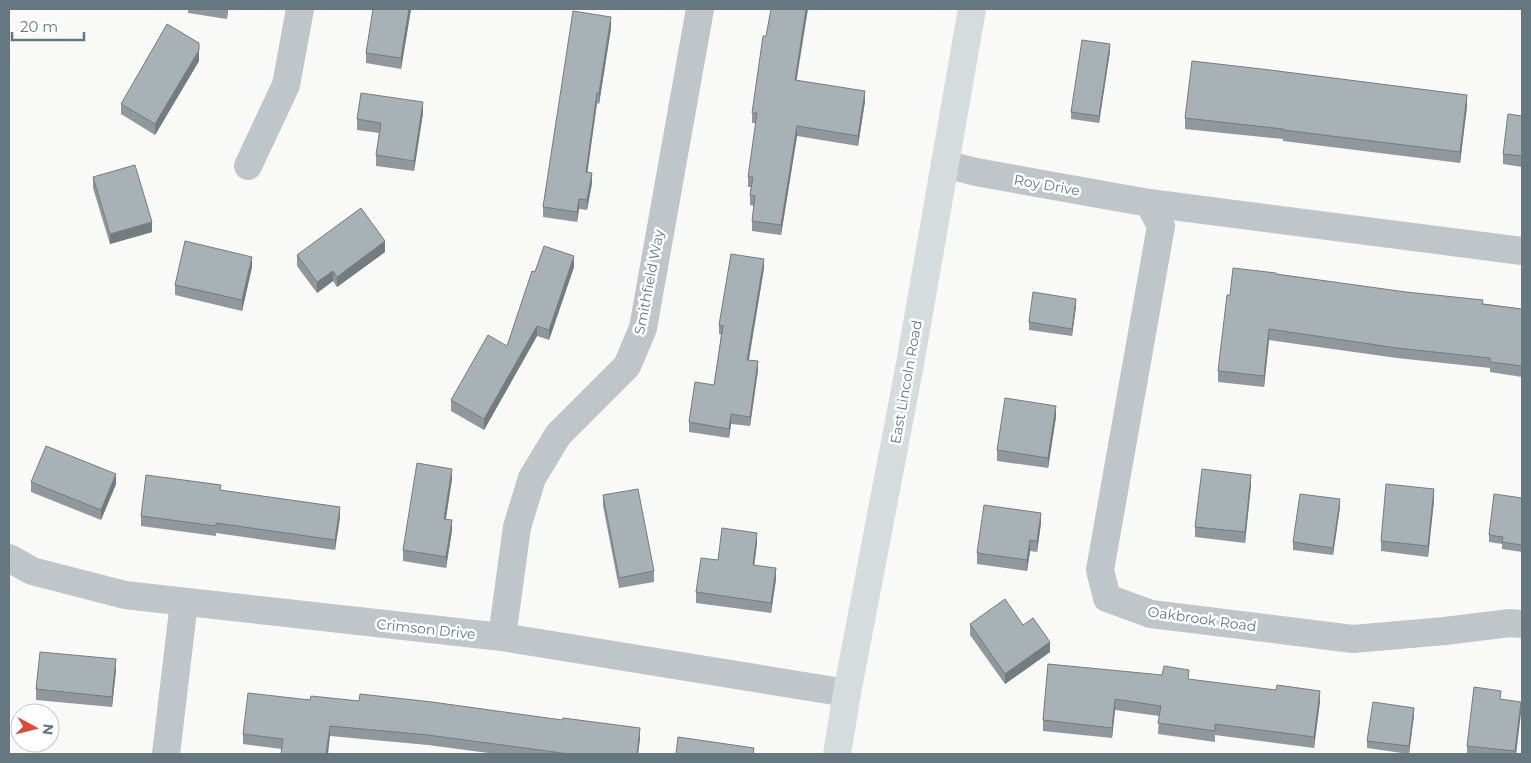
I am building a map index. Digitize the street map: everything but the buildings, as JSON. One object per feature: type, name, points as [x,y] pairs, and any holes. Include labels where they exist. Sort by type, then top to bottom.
[{"type":"main road","name":"East Lincoln Road","points":[[837,754],[908,374],[972,9]]},
{"type":"street","points":[[248,166],[286,85],[300,9]]},
{"type":"street","name":"Smithfield Way","points":[[502,637],[517,527],[532,478],[558,435],[627,366],[643,328],[700,9]]},
{"type":"street","name":"Roy Drive","points":[[945,164],[976,172],[1149,202],[1522,250]]},
{"type":"street","name":"Oakbrook Road","points":[[1149,202],[1161,226],[1100,570],[1107,598],[1151,614],[1353,639],[1510,623],[1522,624]]},
{"type":"street","name":"Crimson Drive","points":[[9,558],[32,571],[125,595],[502,637],[847,693]]},
{"type":"street","points":[[166,754],[184,602]]}]
